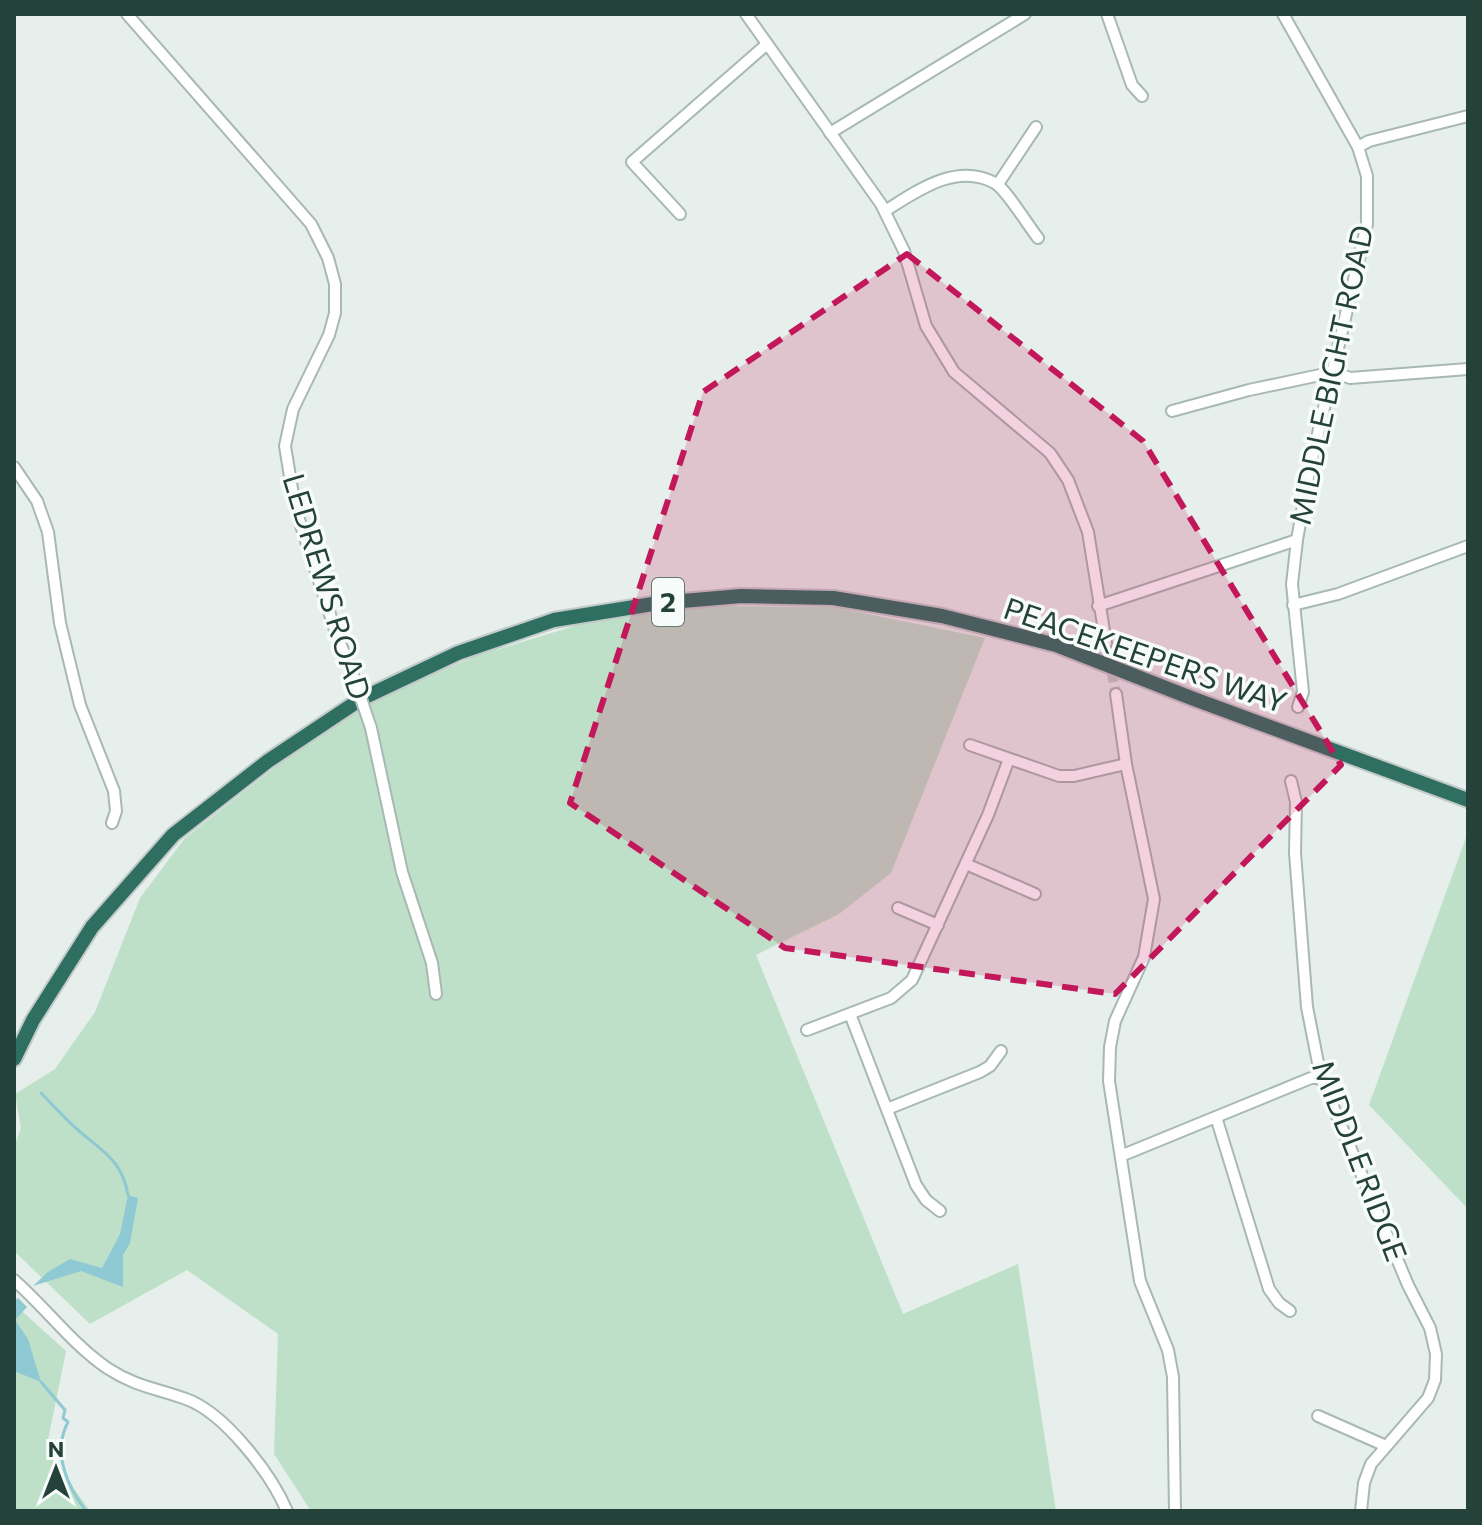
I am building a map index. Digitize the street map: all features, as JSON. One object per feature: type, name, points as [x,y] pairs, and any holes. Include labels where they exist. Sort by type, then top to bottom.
[{"type":"highway","name":"PEACEKEEPERS WAY","points":[[14,1059],[33,1020],[92,927],[173,835],[268,761],[361,699],[458,653],[554,620],[659,603],[741,596],[833,598],[942,616],[1056,645],[1468,800]]},
{"type":"street","name":"LEDREWS ROAD","points":[[127,14],[311,224],[328,258],[335,284],[335,313],[329,335],[293,409],[285,446],[295,507],[371,728],[402,872],[432,963],[436,994]]},
{"type":"street","points":[[746,14],[885,211],[904,251],[926,326],[954,372],[1050,453],[1068,480],[1088,532],[1106,643]]},
{"type":"street","points":[[830,133],[1025,14]]},
{"type":"street","points":[[1107,14],[1132,85],[1142,96]]},
{"type":"street","name":"MIDDLE BIGHT ROAD","points":[[1283,14],[1358,147],[1367,176],[1367,224],[1309,472],[1297,540],[1292,584],[1303,692],[1298,707]]},
{"type":"street","points":[[680,214],[632,162],[767,44]]},
{"type":"street","points":[[1358,147],[1369,141],[1468,116]]},
{"type":"street","points":[[998,184],[1036,127]]},
{"type":"street","points":[[885,211],[944,178],[969,175],[998,184],[1038,238]]},
{"type":"street","points":[[1172,411],[1334,372],[1350,378],[1468,369]]},
{"type":"street","points":[[14,467],[37,501],[48,532],[60,623],[80,705],[114,791],[116,811],[112,823]]},
{"type":"street","points":[[1098,606],[1297,540]]},
{"type":"street","points":[[1293,605],[1338,594],[1468,546]]},
{"type":"street","points":[[1116,694],[1126,764],[1154,899],[1144,957],[1115,1021],[1109,1081],[1123,1155],[1140,1281],[1168,1350],[1173,1377],[1175,1511]]},
{"type":"street","points":[[970,745],[1066,776],[1126,764]]},
{"type":"street","points":[[807,1030],[891,998],[904,988],[917,971],[1009,759]]},
{"type":"street","name":"MIDDLE RIDGE","points":[[1291,781],[1296,802],[1295,853],[1307,1007],[1321,1078],[1408,1285],[1430,1328],[1436,1354],[1435,1380],[1428,1398],[1368,1470],[1361,1511]]},
{"type":"street","points":[[966,864],[1035,894]]},
{"type":"street","points":[[898,908],[938,925]]},
{"type":"street","points":[[850,1014],[919,1191],[930,1205],[940,1211]]},
{"type":"street","points":[[887,1109],[980,1072],[990,1066],[1001,1051]]},
{"type":"street","points":[[1123,1155],[1311,1078],[1321,1078]]},
{"type":"street","points":[[1216,1117],[1267,1284],[1275,1299],[1290,1311]]},
{"type":"street","points":[[14,1280],[106,1367],[138,1386],[187,1399],[207,1409],[242,1443],[287,1511]]},
{"type":"street","points":[[1318,1416],[1386,1446]]},
{"type":"highlighted area","points":[[907,254],[1143,441],[1341,765],[1115,994],[785,948],[570,803],[703,392]]},
{"type":"green space","points":[[711,606],[834,607],[985,638],[891,873],[839,914],[756,955],[903,1314],[1018,1264],[1056,1511],[311,1511],[274,1454],[278,1334],[187,1270],[90,1324],[14,1251],[14,1147],[21,1128],[15,1094],[55,1069],[95,1012],[140,898],[185,838],[301,747],[371,701],[476,656],[594,620]]},
{"type":"green space","points":[[1468,832],[1468,1209],[1369,1105]]},
{"type":"green space","points":[[14,1304],[66,1351],[46,1450],[90,1511],[14,1511]]},
{"type":"water","points":[[128,1195],[138,1198],[130,1243],[123,1255],[123,1287],[81,1271],[33,1286],[48,1272],[70,1259],[102,1268],[120,1234]]},
{"type":"water","points":[[18,1298],[27,1307],[15,1320],[28,1339],[41,1382],[14,1371],[14,1301]]},
{"type":"waterway","points":[[41,1093],[116,1165],[128,1195]]},
{"type":"waterway","points":[[41,1382],[65,1410],[63,1418],[68,1422],[61,1445],[64,1468],[73,1491],[86,1511]]},
{"type":"tunnel","points":[[1106,643],[1116,694]]}]
